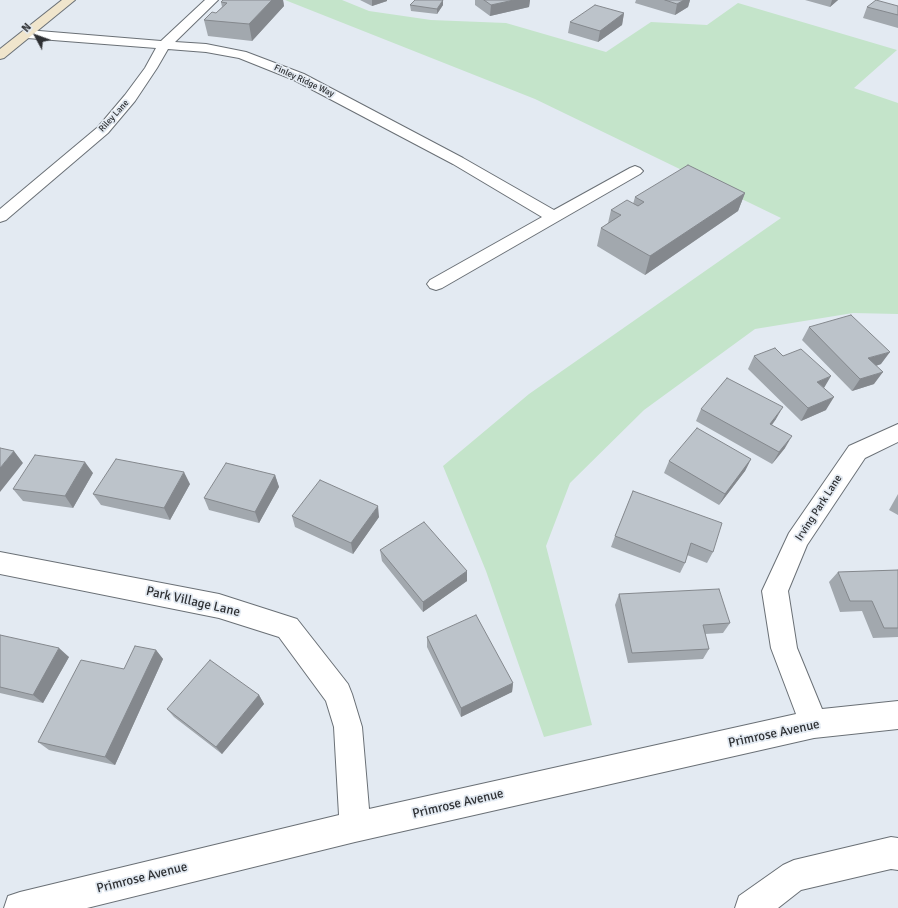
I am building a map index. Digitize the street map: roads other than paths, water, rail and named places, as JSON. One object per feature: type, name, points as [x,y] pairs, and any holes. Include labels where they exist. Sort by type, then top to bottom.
[{"type":"main road","points":[[0,55],[69,0]]},
{"type":"street","name":"Riley Lane","points":[[0,217],[103,130],[130,98],[151,68],[164,45],[212,0]]},
{"type":"street","name":"Finley Ridge Way","points":[[27,34],[206,48],[242,55],[299,77],[458,161],[553,216]]},
{"type":"street","points":[[436,284],[634,171]]},
{"type":"street","name":"Irving Park Lane","points":[[814,724],[784,648],[775,591],[797,540],[857,452],[898,432]]},
{"type":"street","name":"Park Village Lane","points":[[0,563],[219,606],[288,628],[338,694],[348,727],[355,827]]},
{"type":"street","name":"Primrose Avenue","points":[[20,908],[355,827],[814,724],[898,715]]},
{"type":"street","points":[[751,908],[794,876],[891,853],[898,854]]}]
